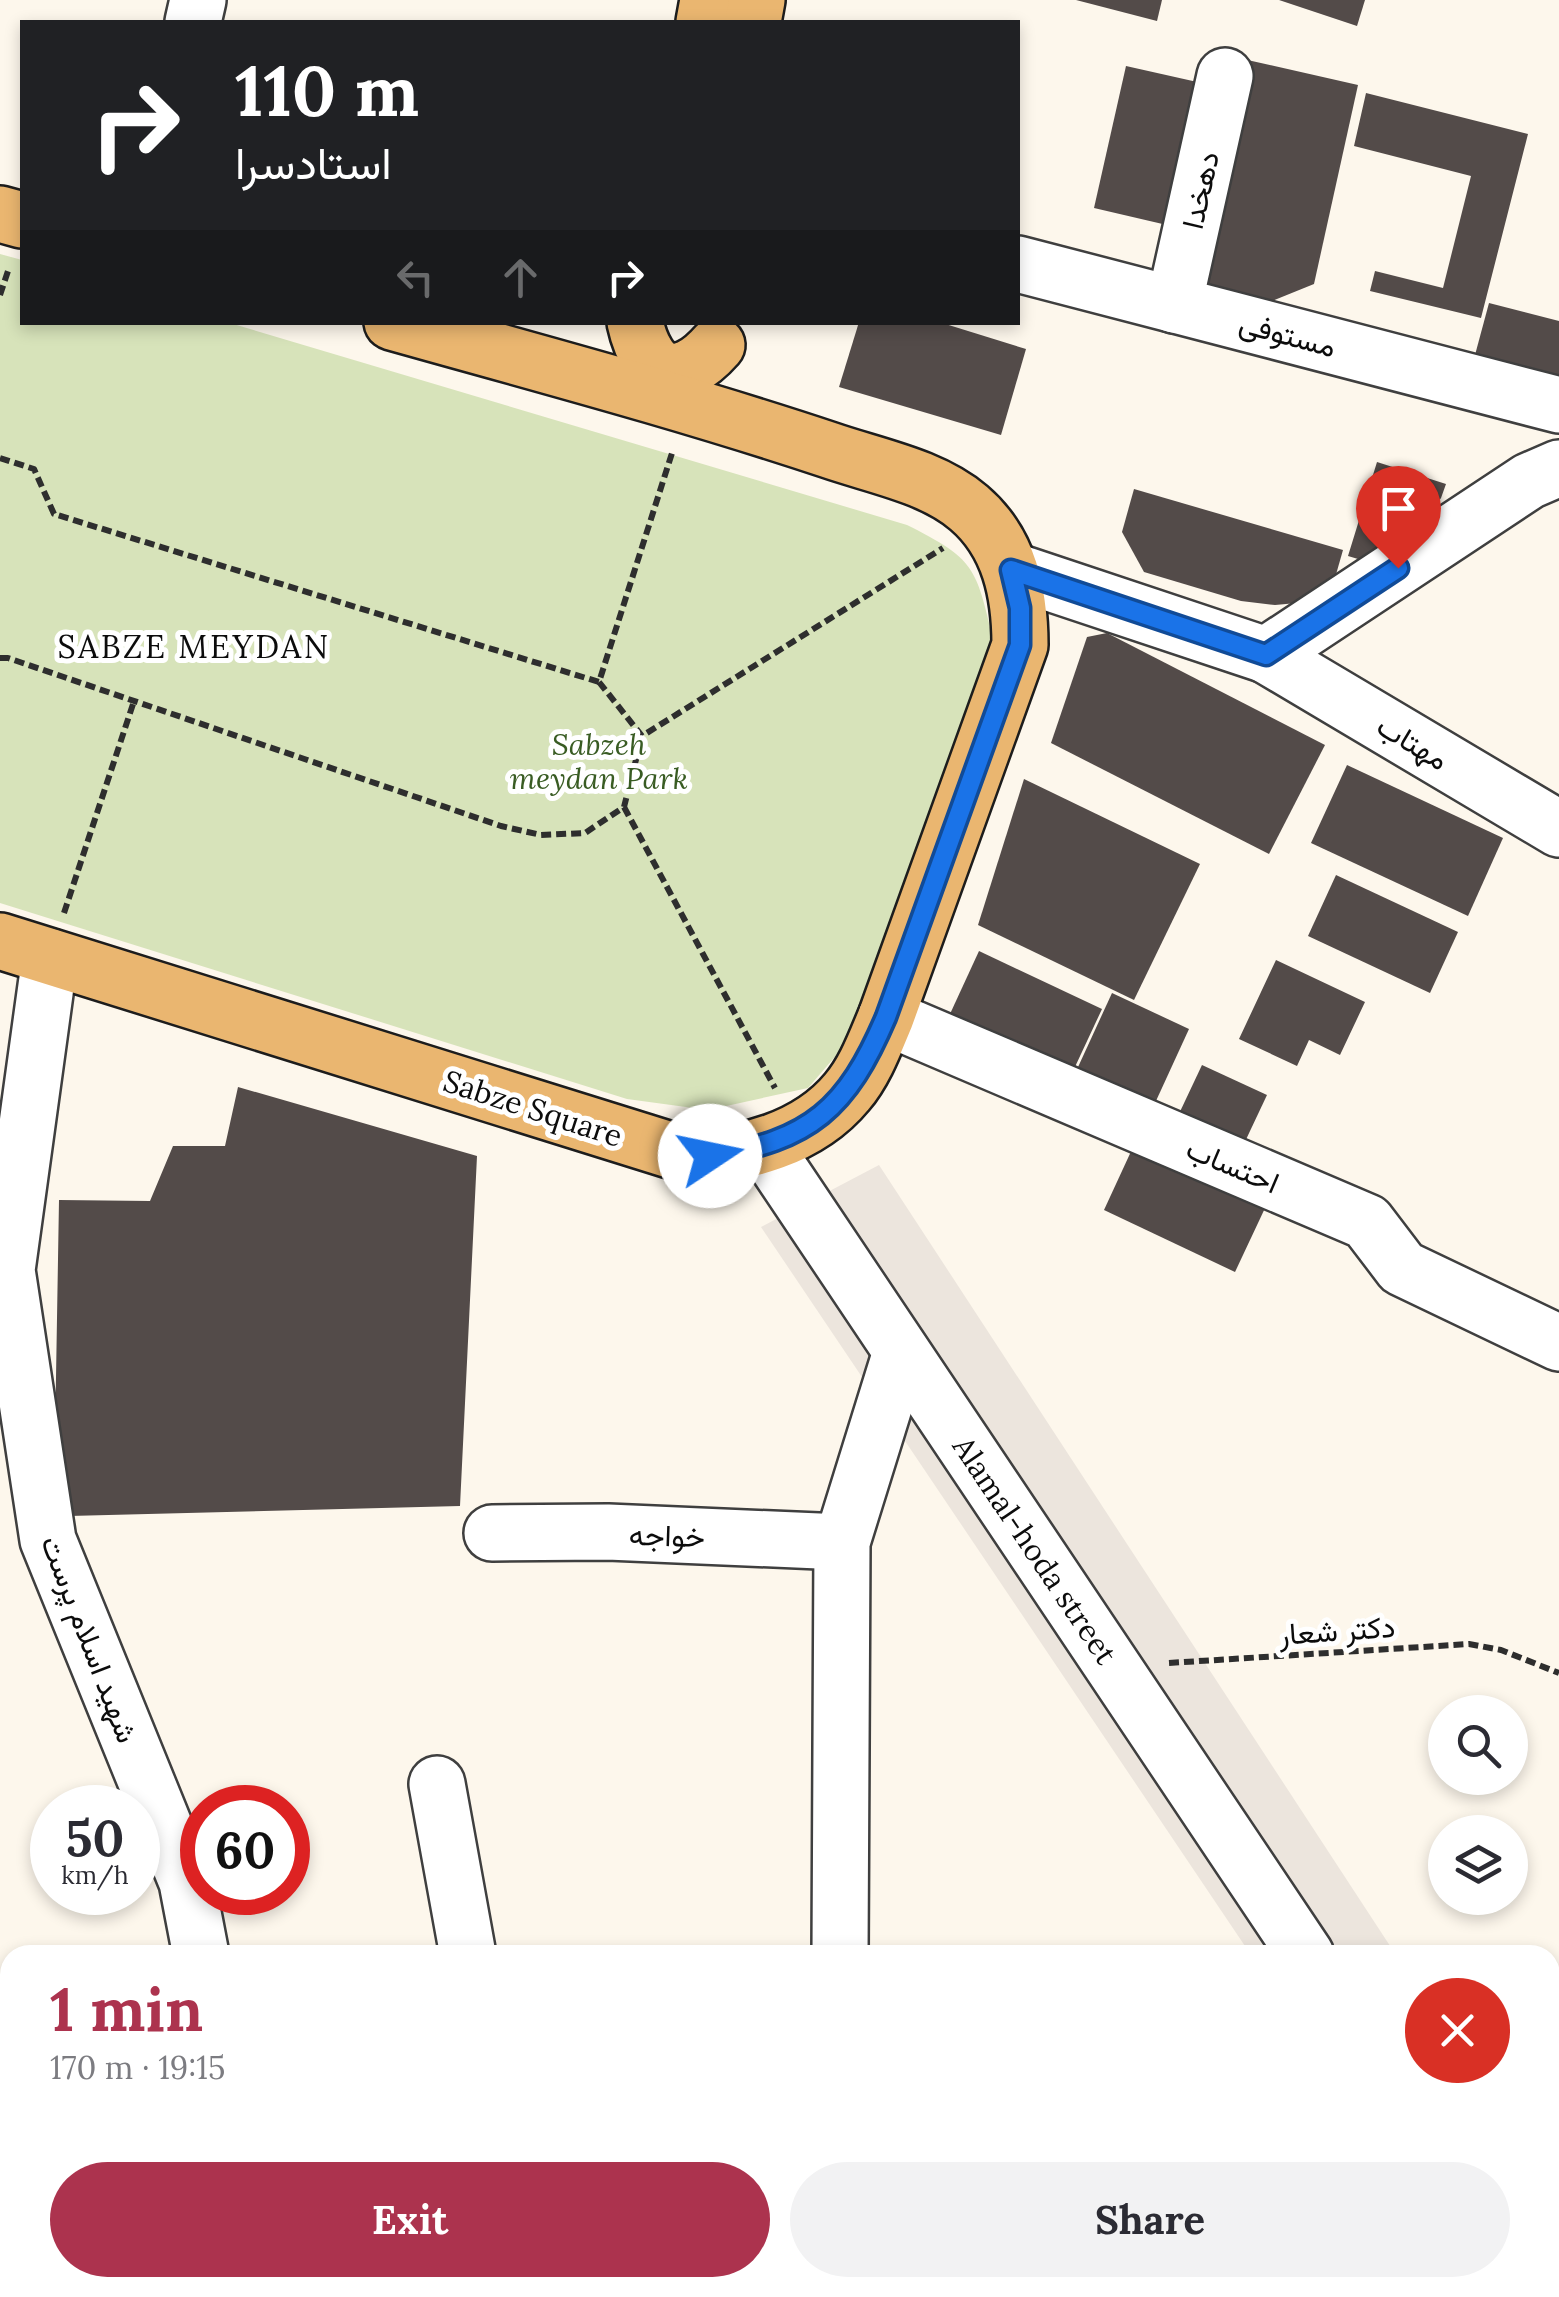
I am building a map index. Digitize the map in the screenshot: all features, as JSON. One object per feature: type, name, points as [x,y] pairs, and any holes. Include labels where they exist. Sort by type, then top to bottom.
[{"type":"main road","name":"Sabze Square","points":[[25,949],[664,1150],[710,1156],[780,1137],[827,1112],[848,1092],[866,1063],[1020,645],[1020,608],[1011,570],[994,536],[969,508],[937,486],[740,420],[403,325]]},
{"type":"main road","points":[[566,370],[621,325]]},
{"type":"main road","points":[[637,325],[646,358],[673,371],[693,368],[713,334]]},
{"type":"main road","points":[[713,334],[740,420]]},
{"type":"street","name":"دهخدا","points":[[1174,304],[1226,76]]},
{"type":"street","name":"مستوفی","points":[[1020,265],[1559,405]]},
{"type":"street","points":[[1266,655],[1529,481],[1559,468]]},
{"type":"street","name":"مهتاب","points":[[1011,570],[1266,655],[1559,829]]},
{"type":"street","name":"شهید اسلام پرست","points":[[25,949],[8,1270],[48,1540],[187,1882],[199,1945]]},
{"type":"street","name":"احتساب","points":[[886,1017],[1366,1222],[1402,1268],[1559,1344]]},
{"type":"street","name":"Alamal-hoda street","points":[[780,1137],[901,1352],[1299,1945]]},
{"type":"street","points":[[840,1945],[842,1542],[901,1352]]},
{"type":"street","name":"خواجه","points":[[492,1532],[608,1532],[842,1542]]},
{"type":"street","points":[[437,1784],[466,1945]]},
{"type":"path","points":[[599,682],[687,405]]},
{"type":"path","points":[[0,458],[34,469],[54,514],[599,682],[642,736]]},
{"type":"path","points":[[780,1137],[624,807],[642,736],[982,523]]},
{"type":"path","points":[[0,658],[541,836],[585,833],[624,807]]},
{"type":"path","points":[[25,949],[134,701]]},
{"type":"path","name":"دکتر شعار","points":[[1112,1666],[1469,1644],[1501,1650],[1559,1673]]},
{"type":"green space","name":"Sabzeh meydan Park","points":[[0,254],[20,259],[20,325],[237,325],[907,525],[960,557],[982,596],[993,639],[852,1037],[808,1088],[708,1110],[627,1099],[0,903]]},
{"type":"shaded area","points":[[879,1165],[1389,1945],[1244,1945],[761,1227]]},
{"type":"building","points":[[1076,0],[1162,0],[1157,21]]},
{"type":"building","points":[[1279,0],[1365,0],[1357,26]]},
{"type":"building","points":[[1243,59],[1358,85],[1314,284],[1272,301],[1193,283]]},
{"type":"building","points":[[1126,66],[1215,86],[1184,229],[1094,208]]},
{"type":"building","points":[[1366,93],[1528,134],[1481,318],[1370,291],[1375,271],[1443,288],[1471,176],[1354,146]]},
{"type":"building","points":[[1489,303],[1559,321],[1559,376],[1475,355]]},
{"type":"building","points":[[858,325],[949,325],[1026,349],[1001,435],[839,387]]},
{"type":"building","points":[[1377,462],[1446,484],[1425,520],[1421,519],[1378,565],[1348,556]]},
{"type":"building","points":[[1134,489],[1343,550],[1335,578],[1308,602],[1275,605],[1241,601],[1144,572],[1122,532]]},
{"type":"building","points":[[1107,633],[1325,745],[1269,854],[1051,743],[1087,637]]},
{"type":"building","points":[[1347,765],[1503,838],[1468,916],[1311,843]]},
{"type":"building","points":[[1024,779],[1200,864],[1134,1000],[978,925]]},
{"type":"building","points":[[1336,875],[1458,932],[1430,993],[1308,936]]},
{"type":"building","points":[[979,951],[1102,1009],[1067,1084],[944,1027]]},
{"type":"building","points":[[1276,960],[1365,1002],[1340,1055],[1309,1040],[1297,1066],[1239,1039]]},
{"type":"building","points":[[1112,993],[1189,1029],[1150,1114],[1073,1078]]},
{"type":"building","points":[[1202,1065],[1267,1095],[1242,1148],[1177,1118]]},
{"type":"building","points":[[238,1087],[477,1156],[460,1506],[69,1516],[55,1437],[59,1200],[150,1201],[173,1146],[225,1146]]},
{"type":"building","points":[[1140,1132],[1266,1206],[1235,1272],[1104,1210]]},
{"type":"district","name":"SABZE MEYDAN","points":[[194,646]]},
{"type":"route","points":[[710,1156],[764,1146],[809,1124],[848,1092],[866,1063],[1020,645],[1020,608],[1011,570],[1266,655],[1398,568]]}]
